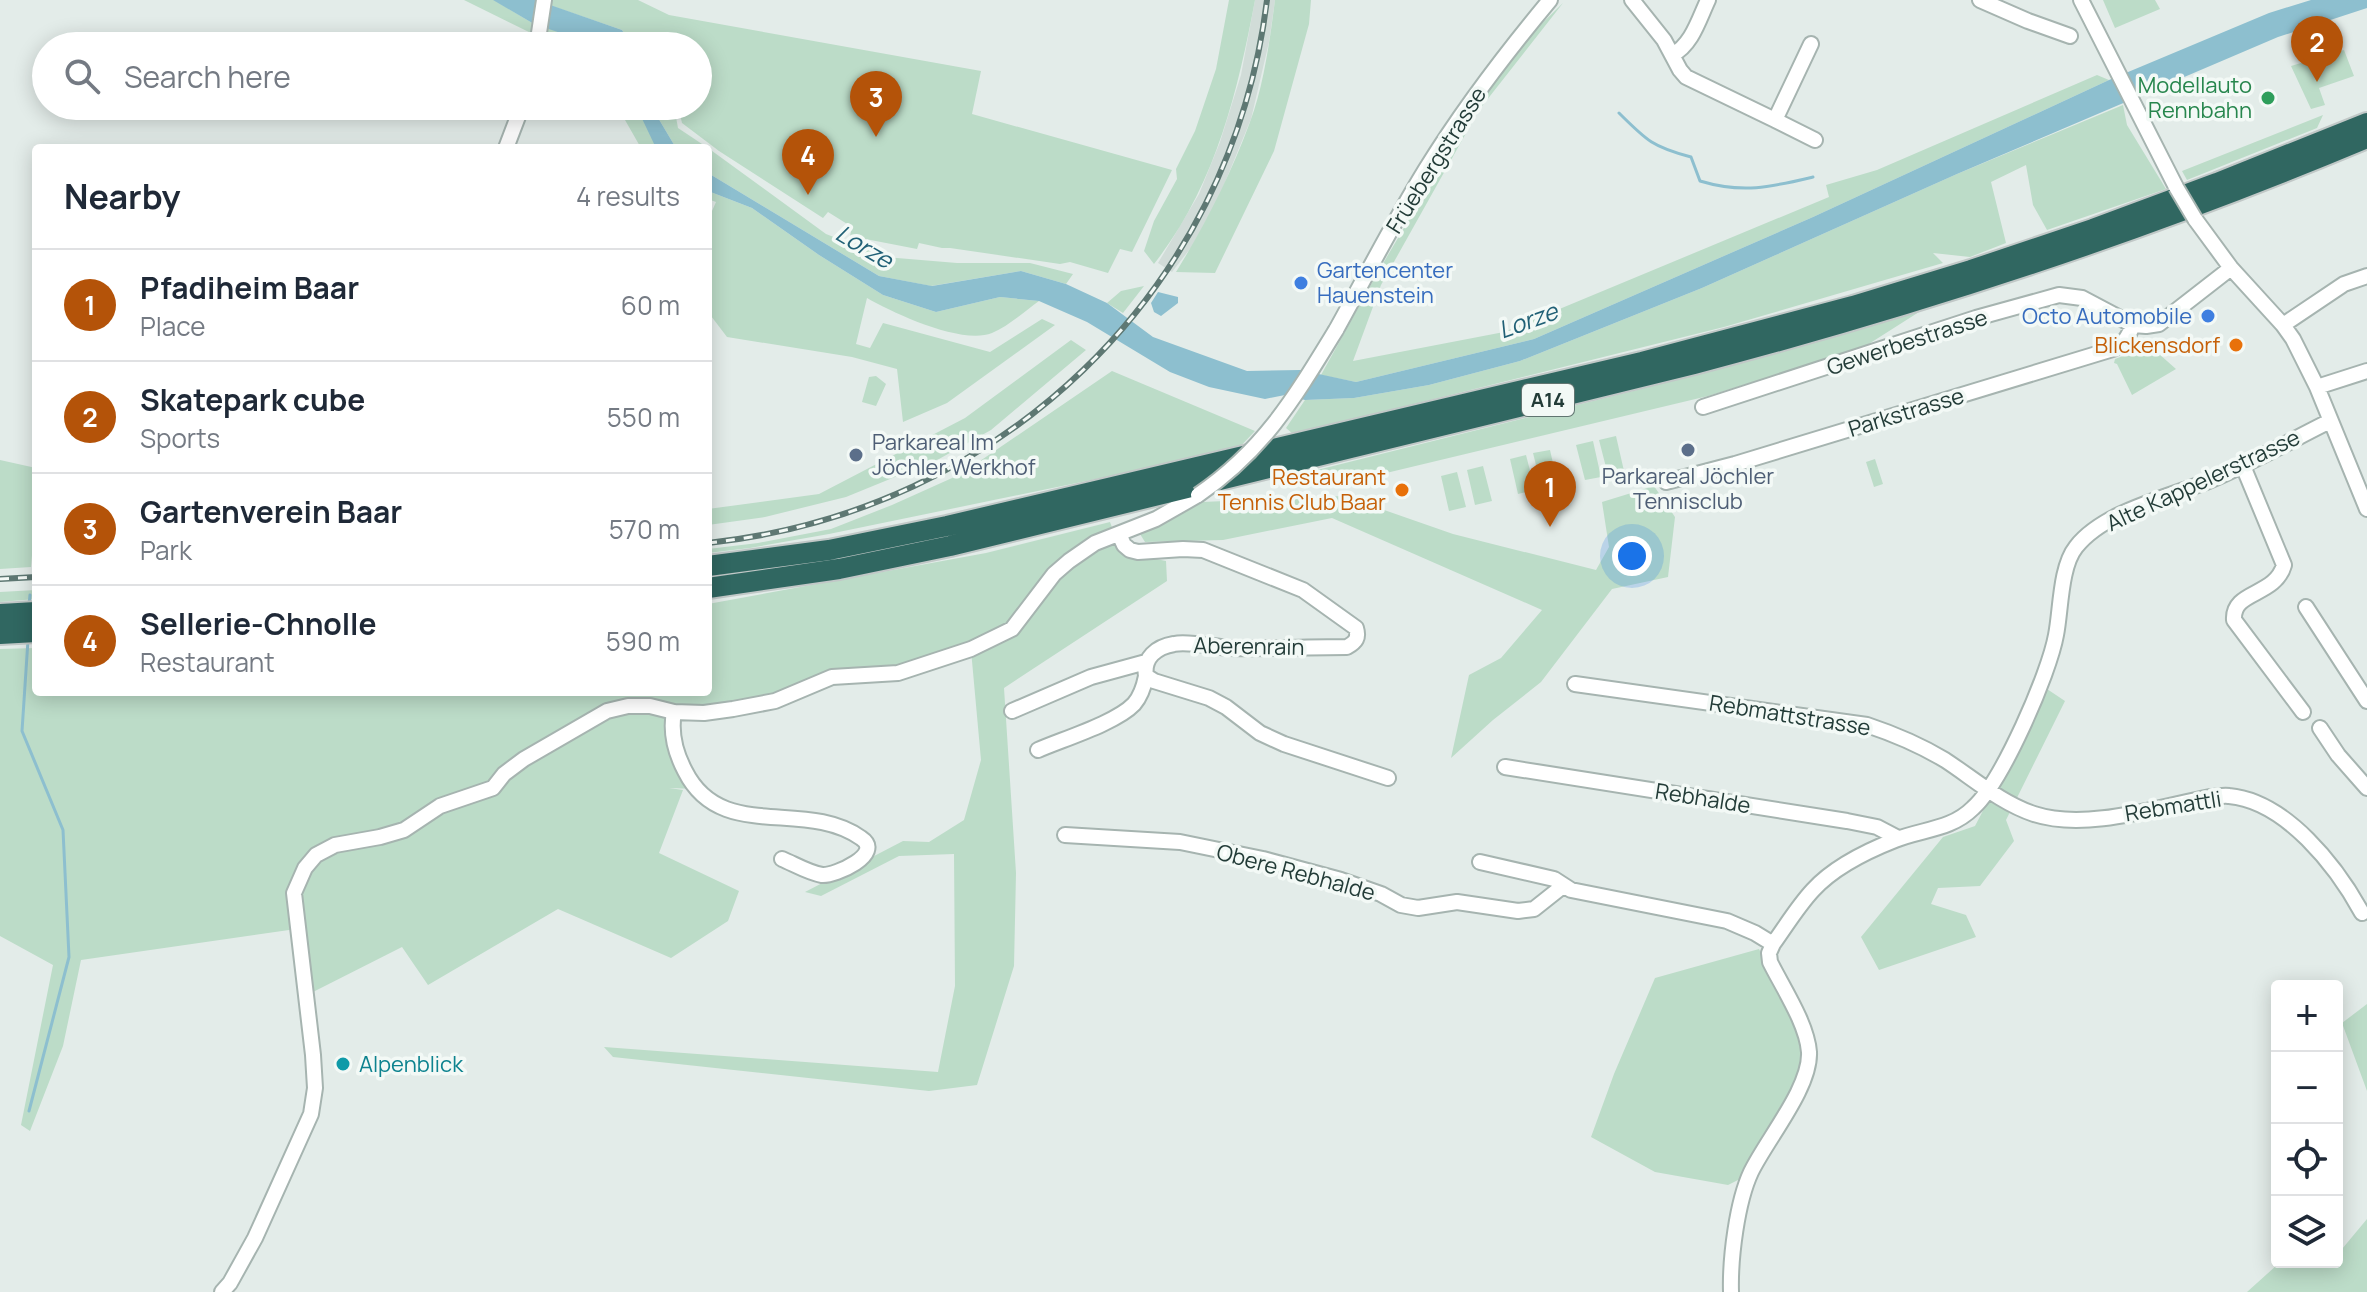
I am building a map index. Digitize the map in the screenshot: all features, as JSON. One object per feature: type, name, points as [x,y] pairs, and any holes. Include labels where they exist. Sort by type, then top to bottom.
[{"type":"highway","name":"A14","points":[[712,565],[829,550],[947,526],[1721,342],[1866,302],[2027,252],[2203,188],[2367,123]]},
{"type":"highway","name":"A14","points":[[712,587],[827,571],[950,546],[1746,351],[2063,255],[2214,200],[2367,138]]},
{"type":"highway","points":[[0,614],[32,612]]},
{"type":"highway","points":[[0,634],[32,632]]},
{"type":"street","points":[[539,32],[544,0]]},
{"type":"street","name":"Früebergstrasse","points":[[222,1292],[255,1238],[311,1114],[315,1088],[313,1055],[294,893],[305,868],[316,855],[335,845],[404,830],[440,806],[493,788],[504,774],[524,759],[607,711],[628,706],[650,706],[674,712],[704,713],[775,701],[832,677],[898,673],[971,649],[1012,629],[1054,574],[1069,561],[1095,543],[1156,519],[1198,495],[1242,460],[1280,418],[1336,330],[1441,145],[1491,73],[1550,0]]},
{"type":"street","points":[[1632,0],[1664,40],[1686,77],[1815,140]]},
{"type":"street","points":[[1672,55],[1689,41],[1708,0]]},
{"type":"street","points":[[1980,0],[2070,36]]},
{"type":"street","points":[[2081,0],[2114,70],[2195,219],[2231,268],[2293,339],[2317,387],[2367,509]]},
{"type":"street","points":[[1775,120],[1811,44]]},
{"type":"street","points":[[508,144],[517,120]]},
{"type":"street","points":[[2133,325],[2159,324],[2231,268]]},
{"type":"street","points":[[2283,325],[2344,284],[2367,276]]},
{"type":"street","name":"Gewerbestrasse","points":[[1703,407],[1976,318],[2059,295],[2082,298],[2133,325]]},
{"type":"street","name":"Parkstrasse","points":[[1666,482],[2113,349],[2123,344],[2133,325]]},
{"type":"street","points":[[2317,387],[2367,371]]},
{"type":"street","name":"Alte Kappelerstrasse","points":[[1773,944],[1812,891],[1828,876],[1898,838],[1956,821],[1989,791],[2052,654],[2067,564],[2077,545],[2122,514],[2243,466],[2330,421]]},
{"type":"street","points":[[2243,466],[2284,565],[2276,582],[2238,603],[2233,613],[2234,620],[2303,712]]},
{"type":"street","name":"Aberenrain","points":[[1119,534],[1130,550],[1203,550],[1303,590],[1356,628],[1358,635],[1355,642],[1347,647],[1231,648],[1176,643],[1148,657],[1146,669]]},
{"type":"street","points":[[2306,607],[2367,701]]},
{"type":"street","points":[[1038,750],[1121,714],[1135,703],[1144,687],[1146,669]]},
{"type":"street","points":[[1012,711],[1091,677],[1146,669],[1226,707],[1260,733],[1284,744],[1388,778]]},
{"type":"street","name":"Rebmattstrasse","points":[[1575,684],[1867,725],[1903,737],[1945,760],[1989,791]]},
{"type":"street","points":[[674,712],[672,725],[678,759],[705,798],[736,814],[822,821],[862,839],[867,847],[862,859],[829,874],[816,873],[782,859]]},
{"type":"street","points":[[2320,728],[2338,755],[2367,788]]},
{"type":"street","name":"Rebhalde","points":[[1505,767],[1847,821],[1877,827],[1898,838]]},
{"type":"street","name":"Rebmattli","points":[[1989,791],[2035,814],[2065,819],[2089,820],[2210,797],[2230,796],[2255,803],[2308,839],[2332,865],[2362,913]]},
{"type":"street","name":"Obere Rebhalde","points":[[1065,835],[1180,842],[1263,859],[1341,880],[1381,894],[1401,905],[1418,908],[1457,902],[1518,911],[1534,909],[1563,886]]},
{"type":"street","points":[[1480,862],[1554,879],[1571,890],[1727,921],[1773,944],[1769,953],[1770,962],[1806,1035],[1809,1055],[1802,1083],[1750,1174],[1737,1231],[1731,1292]]},
{"type":"shaded area","points":[[1255,0],[1275,0],[1269,42],[1251,119],[1219,197],[1193,245],[1172,272],[1158,263],[1199,194],[1220,142],[1241,75]]},
{"type":"green space","points":[[464,0],[494,0],[534,24],[535,32]]},
{"type":"green space","points":[[550,0],[638,0],[669,15],[981,71],[972,114],[1172,170],[1132,252],[1120,249],[1108,273],[1070,262],[1060,264],[919,243],[917,249],[850,236],[852,227],[828,212],[823,218],[719,151],[682,123],[681,120],[712,120],[712,32],[623,32],[549,5]]},
{"type":"green space","points":[[1229,0],[1255,0],[1231,105],[1221,138],[1193,203],[1154,264],[1144,251],[1154,221],[1177,179],[1176,169],[1195,131],[1216,69]]},
{"type":"green space","points":[[1275,0],[1311,0],[1309,24],[1274,151],[1215,273],[1176,272],[1217,199],[1250,122],[1263,77]]},
{"type":"green space","points":[[2103,0],[2155,0],[2160,9],[2115,28]]},
{"type":"green space","points":[[1563,3],[1479,110],[1381,285],[1353,361],[1504,332],[1829,197],[1826,185],[1877,170],[2097,75],[2109,80],[1813,217],[1534,339],[1356,382],[1321,375],[1475,107],[1531,34]]},
{"type":"green space","points":[[2344,50],[2354,76],[2319,88],[2325,105],[2311,109],[2291,66]]},
{"type":"green space","points":[[2123,105],[2127,125],[2166,189],[2047,230],[2033,205],[2026,165],[1991,182],[2006,243],[1970,257],[1933,253],[1943,263],[1724,327],[1293,434],[1286,428],[1305,400],[1354,398],[1429,385],[1520,361],[1702,288],[1957,174]]},
{"type":"green space","points":[[2323,115],[2317,128],[2187,180],[2182,171]]},
{"type":"green space","points":[[625,120],[644,120],[655,144],[639,144]]},
{"type":"green space","points":[[659,120],[677,120],[678,128],[702,144],[674,144]]},
{"type":"green space","points":[[712,151],[826,234],[885,257],[957,263],[1030,263],[1073,274],[1066,284],[1021,271],[931,286],[879,276],[712,175]]},
{"type":"green space","points":[[712,193],[752,208],[883,295],[936,312],[1000,297],[1039,301],[1005,326],[979,336],[929,326],[867,298],[856,344],[870,348],[883,323],[990,352],[1042,319],[1055,325],[947,403],[903,422],[897,369],[852,357],[727,337],[712,317],[712,211],[716,202],[712,200]]},
{"type":"green space","points":[[1144,286],[1123,313],[1107,303],[1121,291]]},
{"type":"green space","points":[[1919,312],[1864,347],[1708,396],[1382,474],[1287,485],[1285,478],[1641,389]]},
{"type":"green space","points":[[1071,340],[1086,350],[991,430],[939,459],[846,497],[765,517],[712,524],[712,508],[819,494],[965,418]]},
{"type":"green space","points":[[2150,346],[2176,369],[2132,395],[2114,363],[2115,359]]},
{"type":"green space","points":[[1112,371],[1255,431],[1237,450],[829,534],[712,553],[712,549],[831,529],[961,474]]},
{"type":"green space","points":[[876,376],[886,384],[876,406],[862,402],[869,377]]},
{"type":"green space","points":[[1616,436],[1624,471],[1608,475],[1599,440]]},
{"type":"green space","points":[[1593,441],[1601,477],[1585,480],[1576,445]]},
{"type":"green space","points":[[1550,450],[1558,485],[1542,489],[1533,453]]},
{"type":"green space","points":[[1526,455],[1535,490],[1518,494],[1510,459]]},
{"type":"green space","points":[[1875,459],[1883,484],[1874,487],[1866,462]]},
{"type":"green space","points":[[0,460],[32,467],[32,555],[31,567],[0,569]]},
{"type":"green space","points":[[1483,466],[1492,501],[1475,505],[1467,470]]},
{"type":"green space","points":[[1457,472],[1466,507],[1449,511],[1441,476]]},
{"type":"green space","points":[[1654,486],[1675,517],[1668,577],[1612,589],[1541,682],[1451,758],[1469,675],[1501,658],[1542,610],[1332,518],[1223,540],[1145,542],[1140,534],[1202,502],[1344,496],[1453,534],[1596,570],[1609,547],[1602,502]]},
{"type":"green space","points":[[1110,522],[1121,552],[1166,561],[1167,581],[1004,688],[1016,873],[1014,966],[977,1085],[929,1091],[613,1057],[604,1047],[938,1072],[955,986],[954,854],[899,856],[821,896],[805,892],[903,841],[929,842],[964,820],[981,760],[971,650],[918,667],[856,674],[790,696],[674,712],[672,725],[697,789],[669,788],[683,790],[659,853],[739,891],[728,921],[671,958],[558,909],[428,985],[402,947],[313,992],[296,929],[81,960],[63,1046],[30,1131],[21,1125],[53,965],[0,936],[0,649],[32,648],[32,696],[712,696],[712,603],[986,553]]},
{"type":"green space","points":[[32,590],[32,599],[0,602],[0,592]]},
{"type":"green space","points":[[2047,689],[2065,701],[2006,820],[2014,841],[1980,886],[1938,888],[1931,904],[1966,915],[1976,937],[1879,970],[1861,937],[1943,837],[1975,826]]},
{"type":"green space","points":[[1759,949],[1813,1055],[1750,1174],[1728,1185],[1655,1172],[1591,1137],[1655,978]]},
{"type":"green space","points":[[2367,1004],[2367,1091],[2343,1026],[2343,1022]]},
{"type":"green space","points":[[2367,1219],[2367,1292],[2247,1292],[2274,1268],[2343,1268],[2343,1248]]},
{"type":"water","points":[[493,0],[536,0],[623,32],[558,32],[534,24]]},
{"type":"water","points":[[2311,0],[2367,0],[2367,8],[2278,37],[1957,174],[1702,288],[1520,361],[1429,385],[1354,398],[1305,400],[1285,395],[1265,399],[1209,387],[1170,372],[1087,322],[1039,301],[1000,297],[936,312],[883,295],[752,208],[712,193],[712,175],[879,276],[932,286],[1021,271],[1066,284],[1107,303],[1153,337],[1247,371],[1300,370],[1356,382],[1534,339],[1813,217],[2109,80],[2269,13]]},
{"type":"water","points":[[643,120],[659,120],[674,144],[654,144]]},
{"type":"water","points":[[1158,292],[1178,297],[1178,303],[1161,316],[1154,312],[1151,303]]},
{"type":"waterway","points":[[1619,113],[1651,142],[1691,157],[1700,181],[1757,188],[1813,177]]},
{"type":"waterway","points":[[29,605],[30,595]]},
{"type":"waterway","points":[[28,640],[22,731],[63,830],[69,957],[29,1111]]},
{"type":"railway","points":[[712,542],[814,523],[913,486],[1004,435],[1084,370],[1151,292],[1206,204],[1245,106],[1267,0]]},
{"type":"railway","points":[[0,579],[32,577]]},
{"type":"place","name":"Skatepark cube","points":[[2317,82]]},
{"type":"place","name":"Modellauto Rennbahn","points":[[2268,98]]},
{"type":"place","name":"Gartenverein Baar","points":[[876,137]]},
{"type":"place","name":"Sellerie-Chnolle","points":[[808,195]]},
{"type":"place","name":"Gartencenter Hauenstein","points":[[1301,283]]},
{"type":"place","name":"Octo Automobile","points":[[2208,316]]},
{"type":"place","name":"Blickensdorf","points":[[2236,345]]},
{"type":"place","name":"Parkareal Jöchler Tennisclub","points":[[1688,450]]},
{"type":"place","name":"Parkareal Im Jöchler Werkhof","points":[[856,455]]},
{"type":"place","name":"Restaurant Tennis Club Baar","points":[[1402,490]]},
{"type":"place","name":"Pfadiheim Baar","points":[[1550,527]]},
{"type":"place","name":"Alpenblick","points":[[343,1064]]},
{"type":"water label","name":"Lorze","points":[[864,247]]},
{"type":"water label","name":"Lorze","points":[[1528,321]]}]
